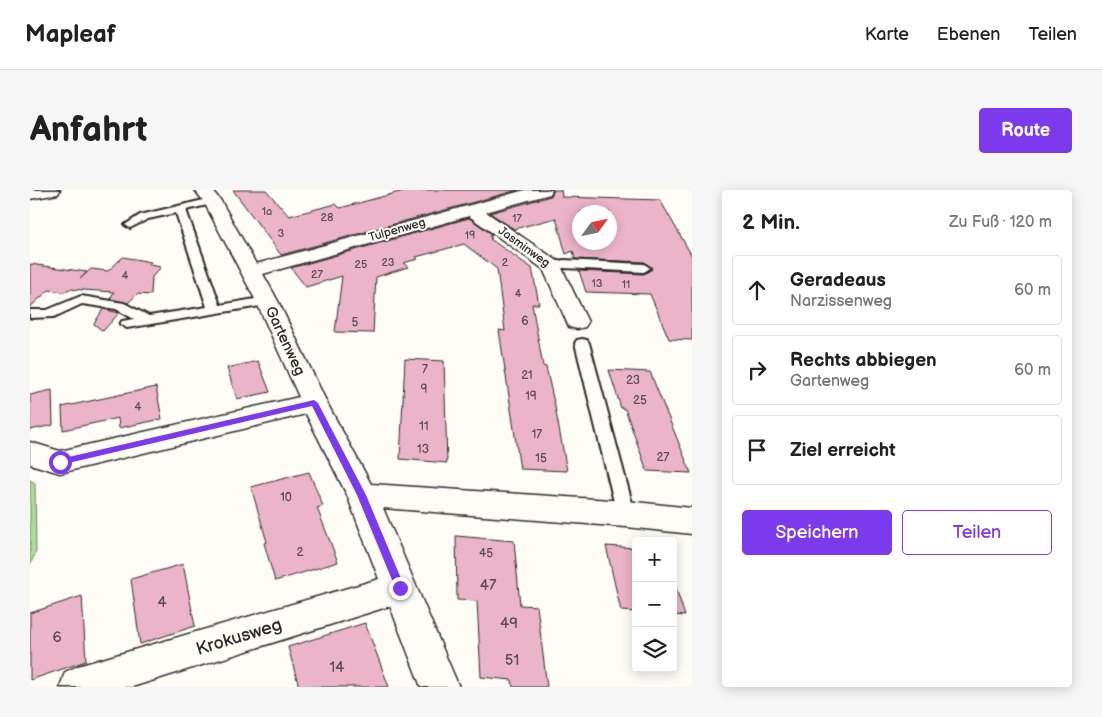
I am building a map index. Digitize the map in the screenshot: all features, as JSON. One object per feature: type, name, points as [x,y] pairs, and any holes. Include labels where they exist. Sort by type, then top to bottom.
[{"type":"street","points":[[30,194],[52,190]]},
{"type":"street","name":"Tulpenweg","points":[[252,271],[544,190]]},
{"type":"street","name":"Gartenweg","points":[[208,196],[252,271],[314,403],[362,495],[440,687]]},
{"type":"street","name":"Jasminweg","points":[[470,209],[552,266],[578,322]]},
{"type":"street","points":[[30,453],[60,462],[314,403]]},
{"type":"street","points":[[362,495],[626,514],[692,521]]},
{"type":"street","name":"Krokusweg","points":[[78,685],[400,588]]},
{"type":"lane","points":[[130,225],[144,217],[180,208],[208,196]]},
{"type":"lane","points":[[180,208],[215,310]]},
{"type":"lane","points":[[552,266],[564,264],[644,268]]},
{"type":"lane","points":[[30,314],[49,314],[81,300],[119,306],[148,320]]},
{"type":"lane","points":[[127,324],[267,301]]},
{"type":"lane","points":[[582,343],[626,514]]},
{"type":"green space","points":[[30,480],[35,483],[36,552],[30,565]]},
{"type":"building","points":[[233,190],[266,190],[289,216],[336,204],[340,208],[407,190],[518,190],[281,255]]},
{"type":"building","points":[[554,190],[561,190],[562,197],[660,200],[692,256],[692,340],[669,339],[650,294],[586,292],[579,271],[644,274],[652,269],[645,262],[575,259],[573,251],[566,254],[556,218],[514,229],[490,213],[551,196]]},
{"type":"building","points":[[469,218],[493,235],[489,236],[492,238],[490,239],[532,268],[539,304],[532,304],[543,366],[546,367],[567,471],[520,469],[499,330],[505,331],[497,269],[464,244],[416,257],[418,259],[403,263],[408,267],[376,277],[373,333],[335,332],[342,276],[306,287],[291,268]]},
{"type":"building","points":[[123,257],[151,262],[149,265],[161,267],[152,277],[151,295],[137,294],[128,303],[110,299],[114,292],[69,289],[65,292],[49,290],[30,307],[30,264],[87,272],[80,279],[91,269],[108,271]]},
{"type":"building","points":[[103,309],[119,313],[103,331],[94,324]]},
{"type":"building","points":[[405,359],[444,361],[447,463],[400,459]]},
{"type":"building","points":[[258,361],[270,392],[237,399],[227,368]]},
{"type":"building","points":[[609,370],[650,372],[691,473],[647,471],[625,409],[621,408]]},
{"type":"building","points":[[156,387],[162,419],[119,428],[118,418],[63,430],[62,407]]},
{"type":"building","points":[[52,390],[53,425],[30,430],[30,395]]},
{"type":"building","points":[[309,472],[323,506],[317,508],[338,562],[275,581],[264,543],[267,542],[251,487]]},
{"type":"building","points":[[456,536],[514,541],[520,605],[537,606],[547,687],[513,687],[512,680],[481,677],[477,601],[457,600]]},
{"type":"building","points":[[606,546],[632,548],[632,612],[621,611]]},
{"type":"building","points":[[183,564],[195,626],[140,644],[131,579]]},
{"type":"building","points":[[677,591],[685,616],[677,615]]},
{"type":"building","points":[[82,596],[86,661],[30,680],[30,613]]},
{"type":"building","points":[[365,623],[389,687],[299,687],[288,647]]},
{"type":"route","points":[[60,462],[314,403],[362,495],[400,588]]}]
